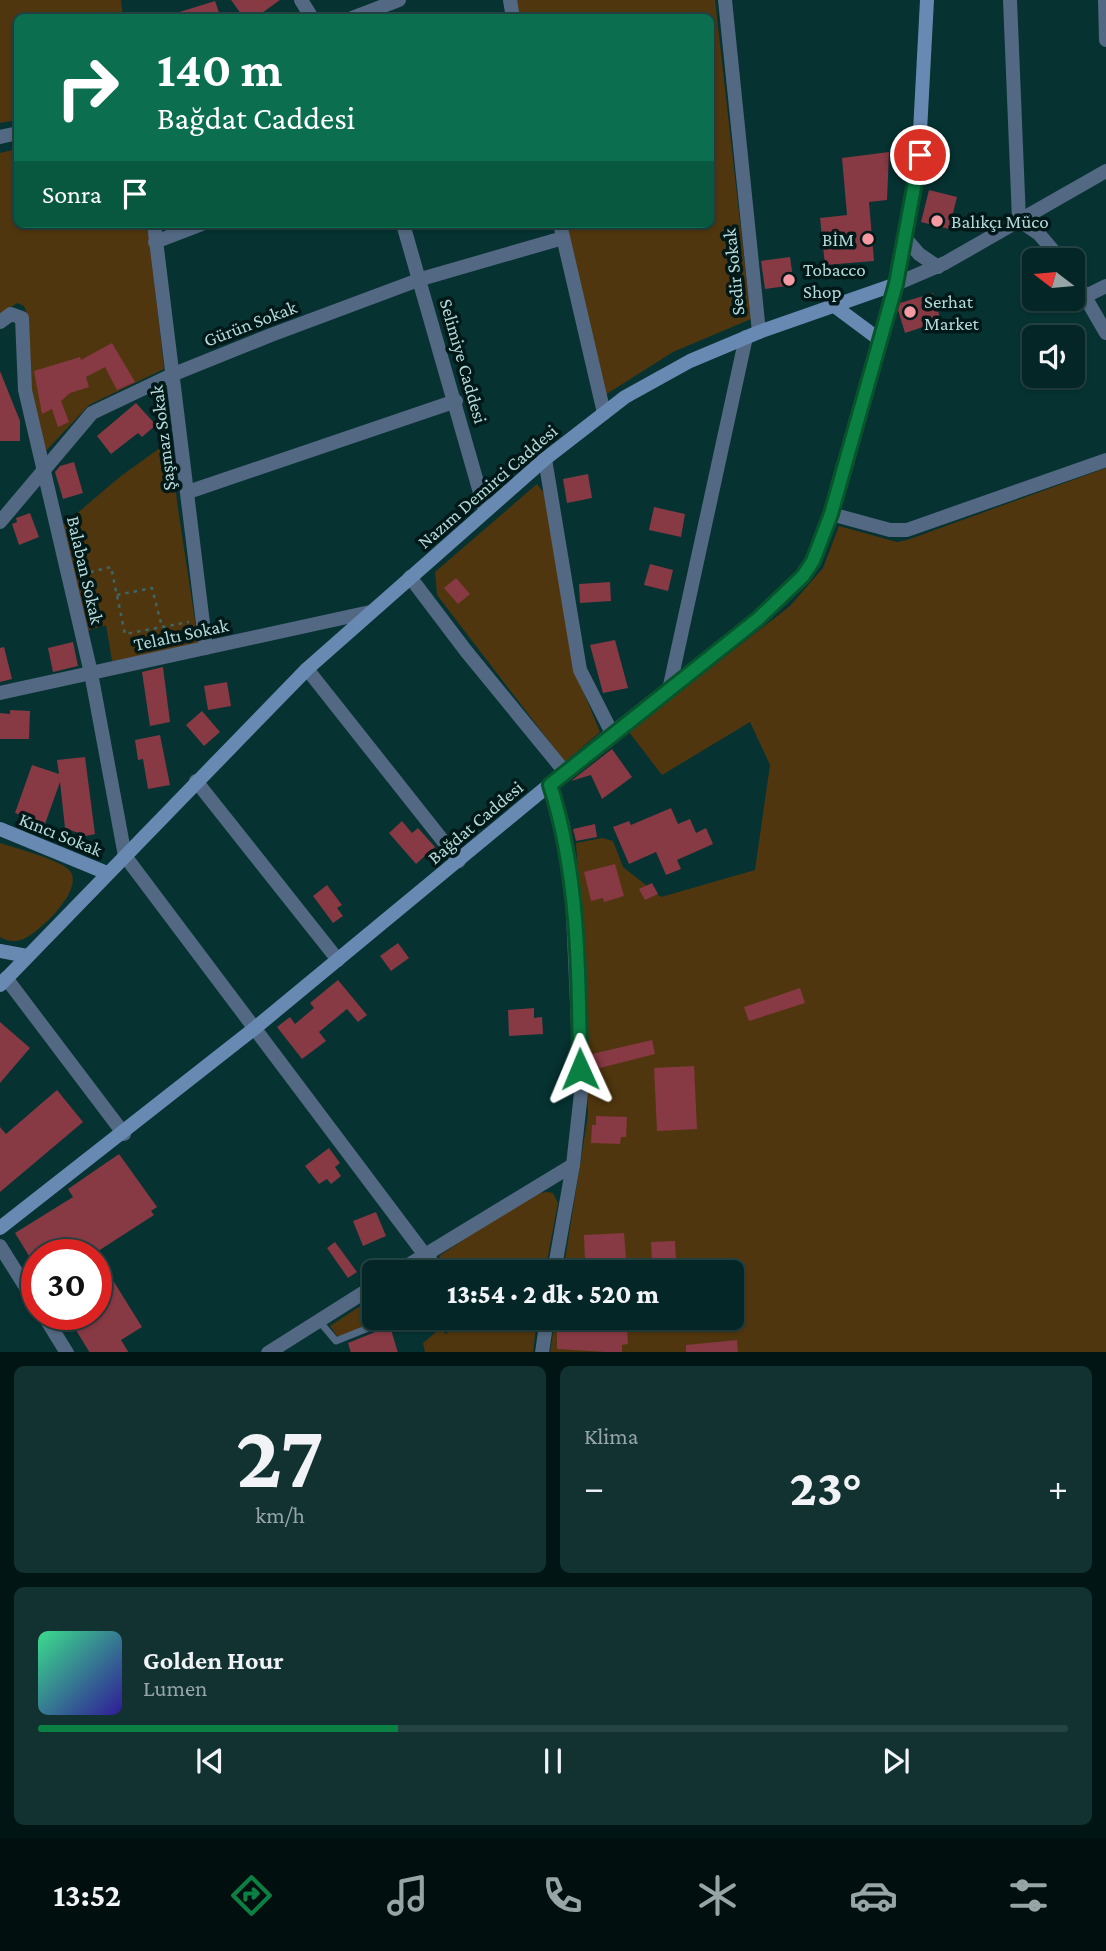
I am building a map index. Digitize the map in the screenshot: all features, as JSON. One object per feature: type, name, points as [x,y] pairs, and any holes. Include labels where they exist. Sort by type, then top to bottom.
[{"type":"main road","name":"Bağdat Caddesi","points":[[0,1228],[124,1134],[255,1028],[612,733],[758,619],[803,576],[813,561],[831,514],[896,284],[906,239],[921,140],[927,0]]},
{"type":"main road","name":"Nazım Demirci Caddesi","points":[[3,981],[307,669],[545,458],[648,382],[752,334],[896,284]]},
{"type":"main road","points":[[833,305],[880,340]]},
{"type":"main road","name":"Kıncı Sokak","points":[[0,829],[107,873]]},
{"type":"main road","points":[[0,951],[27,956]]},
{"type":"street","points":[[362,14],[399,0]]},
{"type":"street","name":"Sedir Sokak","points":[[669,690],[752,334],[725,0]]},
{"type":"street","points":[[1010,0],[1019,220],[1039,234],[1051,248]]},
{"type":"street","points":[[1105,0],[1106,40]]},
{"type":"street","name":"Nazım Demirci Caddesi","points":[[896,284],[938,267],[1106,171]]},
{"type":"street","name":"Şaşmaz Sokak","points":[[154,228],[206,648]]},
{"type":"street","points":[[155,242],[192,228]]},
{"type":"street","name":"Selimiye Caddesi","points":[[403,228],[421,279],[485,510]]},
{"type":"street","points":[[561,231],[604,413]]},
{"type":"street","name":"Gürün Sokak","points":[[0,522],[92,413],[174,374],[421,279],[561,231]]},
{"type":"street","points":[[906,239],[919,254],[938,267]]},
{"type":"street","points":[[1106,286],[1086,296],[1106,333]]},
{"type":"street","name":"Balaban Sokak","points":[[0,322],[11,314],[22,318],[25,390],[91,673],[125,856]]},
{"type":"street","points":[[188,492],[456,401]]},
{"type":"street","points":[[545,458],[580,670],[612,733]]},
{"type":"street","points":[[831,514],[890,530],[907,530],[1106,460]]},
{"type":"street","points":[[410,577],[466,651],[565,772]]},
{"type":"street","name":"Telaltı Sokak","points":[[0,693],[370,612]]},
{"type":"street","points":[[307,669],[459,861]]},
{"type":"street","points":[[196,781],[338,960]]},
{"type":"street","points":[[550,785],[563,825],[571,870],[581,1093],[573,1165],[556,1260]]},
{"type":"street","points":[[125,856],[427,1253]]},
{"type":"street","points":[[3,981],[124,1134]]},
{"type":"street","points":[[416,1260],[573,1165]]},
{"type":"street","points":[[0,1246],[21,1279]]},
{"type":"street","points":[[270,1352],[362,1294]]},
{"type":"street","points":[[52,1330],[65,1352]]},
{"type":"street","points":[[542,1352],[545,1330]]},
{"type":"lane","points":[[427,1253],[432,1260]]},
{"type":"lane","points":[[319,1321],[336,1341],[363,1330]]},
{"type":"path","points":[[68,577],[111,567],[125,634],[202,620]]},
{"type":"path","points":[[117,595],[152,588],[162,627]]},
{"type":"shaded area","points":[[0,0],[121,0],[123,14],[14,14],[14,121],[0,123]]},
{"type":"shaded area","points":[[515,0],[715,0],[751,319],[673,352],[605,395],[567,228],[714,228],[714,14],[518,14]]},
{"type":"shaded area","points":[[14,150],[14,228],[148,228],[164,369],[89,405],[44,453],[28,370],[27,314],[24,306],[17,303],[0,314],[0,153]]},
{"type":"shaded area","points":[[171,440],[177,502],[199,647],[112,661],[106,625],[86,631],[62,526],[121,476]]},
{"type":"shaded area","points":[[1106,468],[1106,1352],[550,1352],[553,1330],[744,1330],[744,1260],[565,1260],[588,1115],[585,984],[576,843],[602,838],[613,841],[623,867],[661,897],[755,870],[770,765],[750,722],[662,775],[629,732],[790,606],[823,568],[839,526],[897,542]]},
{"type":"shaded area","points":[[537,484],[544,493],[574,669],[600,732],[565,762],[437,595],[435,572]]},
{"type":"shaded area","points":[[0,843],[58,863],[70,871],[73,879],[71,889],[57,911],[38,930],[18,941],[0,937]]},
{"type":"shaded area","points":[[553,1193],[558,1203],[547,1260],[441,1260],[439,1256],[532,1194]]},
{"type":"shaded area","points":[[362,1305],[362,1326],[345,1336],[337,1336],[330,1326]]},
{"type":"shaded area","points":[[438,1330],[443,1330],[445,1334],[452,1330],[536,1330],[533,1352],[425,1352],[423,1343]]},
{"type":"building","points":[[231,0],[280,0],[261,14],[241,14]]},
{"type":"building","points":[[215,1],[220,14],[173,14]]},
{"type":"building","points":[[889,152],[887,200],[869,202],[874,261],[825,265],[820,218],[847,215],[842,158]]},
{"type":"building","points":[[929,190],[957,197],[949,229],[921,222]]},
{"type":"building","points":[[790,257],[794,285],[765,289],[761,261]]},
{"type":"building","points":[[933,293],[941,321],[905,333],[898,310],[900,303]]},
{"type":"building","points":[[112,343],[135,382],[117,390],[105,367],[86,377],[89,387],[70,393],[61,401],[69,422],[58,427],[52,409],[42,414],[34,371],[80,357],[81,360]]},
{"type":"building","points":[[0,371],[20,421],[20,441],[0,441]]},
{"type":"building","points":[[136,403],[156,425],[142,437],[138,433],[111,454],[97,436]]},
{"type":"building","points":[[74,462],[83,493],[63,499],[55,472],[60,466]]},
{"type":"building","points":[[588,474],[592,498],[567,503],[563,479]]},
{"type":"building","points":[[654,507],[685,514],[681,537],[649,530]]},
{"type":"building","points":[[30,513],[39,537],[19,545],[12,524],[17,522],[16,518]]},
{"type":"building","points":[[650,564],[673,570],[668,591],[644,585]]},
{"type":"building","points":[[456,578],[470,594],[458,604],[444,588]]},
{"type":"building","points":[[610,582],[611,601],[580,603],[579,584]]},
{"type":"building","points":[[615,640],[628,688],[603,693],[590,645]]},
{"type":"building","points":[[73,642],[78,666],[53,672],[48,648]]},
{"type":"building","points":[[4,647],[12,679],[0,682],[0,648]]},
{"type":"building","points":[[163,667],[170,722],[150,726],[142,672]]},
{"type":"building","points":[[227,682],[231,706],[208,710],[204,686]]},
{"type":"building","points":[[10,710],[30,711],[29,739],[0,739],[0,713],[10,714]]},
{"type":"building","points":[[202,711],[220,732],[204,746],[186,725]]},
{"type":"building","points":[[160,735],[170,785],[148,789],[143,759],[138,760],[135,740]]},
{"type":"building","points":[[612,749],[632,777],[602,799],[591,775],[571,781]]},
{"type":"building","points":[[85,757],[95,834],[86,836],[65,828],[60,782],[45,824],[15,813],[32,765],[59,774],[57,760]]},
{"type":"building","points":[[671,808],[678,824],[690,819],[696,833],[706,828],[713,844],[677,860],[681,869],[666,875],[656,852],[629,864],[613,827],[629,821],[631,825]]},
{"type":"building","points":[[402,821],[412,833],[418,828],[435,847],[416,864],[389,833]]},
{"type":"building","points":[[595,824],[597,837],[576,841],[573,829]]},
{"type":"building","points":[[615,864],[624,896],[604,902],[603,898],[591,901],[584,872]]},
{"type":"building","points":[[652,883],[658,894],[645,900],[639,889]]},
{"type":"building","points":[[327,885],[342,905],[337,908],[343,916],[333,923],[313,896]]},
{"type":"building","points":[[398,943],[409,958],[391,971],[380,956]]},
{"type":"building","points":[[338,980],[367,1015],[358,1022],[347,1009],[319,1032],[326,1041],[302,1059],[277,1027],[290,1017],[295,1024],[314,1008],[310,1003]]},
{"type":"building","points":[[800,988],[805,1003],[749,1021],[744,1007]]},
{"type":"building","points":[[534,1008],[534,1018],[542,1017],[543,1034],[509,1036],[508,1010]]},
{"type":"building","points":[[0,1022],[30,1048],[0,1083]]},
{"type":"building","points":[[652,1040],[655,1054],[596,1069],[592,1054]]},
{"type":"building","points":[[694,1066],[697,1129],[657,1131],[654,1068]]},
{"type":"building","points":[[57,1090],[83,1122],[0,1192],[0,1127],[6,1134]]},
{"type":"building","points":[[596,1116],[627,1117],[626,1137],[621,1137],[620,1144],[591,1143],[592,1125],[596,1125]]},
{"type":"building","points":[[329,1148],[340,1163],[335,1167],[341,1176],[331,1184],[327,1179],[319,1184],[305,1166]]},
{"type":"building","points":[[119,1154],[157,1207],[151,1211],[154,1215],[112,1242],[112,1239],[21,1239],[21,1243],[15,1233],[73,1197],[68,1189]]},
{"type":"building","points":[[376,1212],[386,1236],[363,1246],[353,1221]]},
{"type":"building","points":[[624,1233],[626,1258],[585,1260],[584,1235]]},
{"type":"building","points":[[675,1241],[676,1260],[652,1260],[651,1242]]},
{"type":"building","points":[[335,1242],[357,1272],[348,1278],[327,1248]]},
{"type":"building","points":[[112,1279],[142,1327],[121,1340],[128,1352],[89,1352],[76,1330],[112,1330]]},
{"type":"building","points":[[380,1330],[391,1330],[398,1352],[351,1352],[348,1343]]},
{"type":"building","points":[[557,1330],[627,1330],[628,1344],[622,1345],[622,1352],[557,1349]]},
{"type":"building","points":[[737,1340],[738,1352],[686,1352],[686,1345]]},
{"type":"place","name":"Balıkçı Müco","points":[[937,221]]},
{"type":"place","name":"BİM","points":[[868,239]]},
{"type":"place","name":"Tobacco Shop","points":[[789,280]]},
{"type":"place","name":"Serhat Market","points":[[910,312]]},
{"type":"route","points":[[580,1069],[580,1019],[571,870],[563,825],[550,785],[758,619],[792,588],[813,561],[831,514],[896,284],[920,155]]}]
